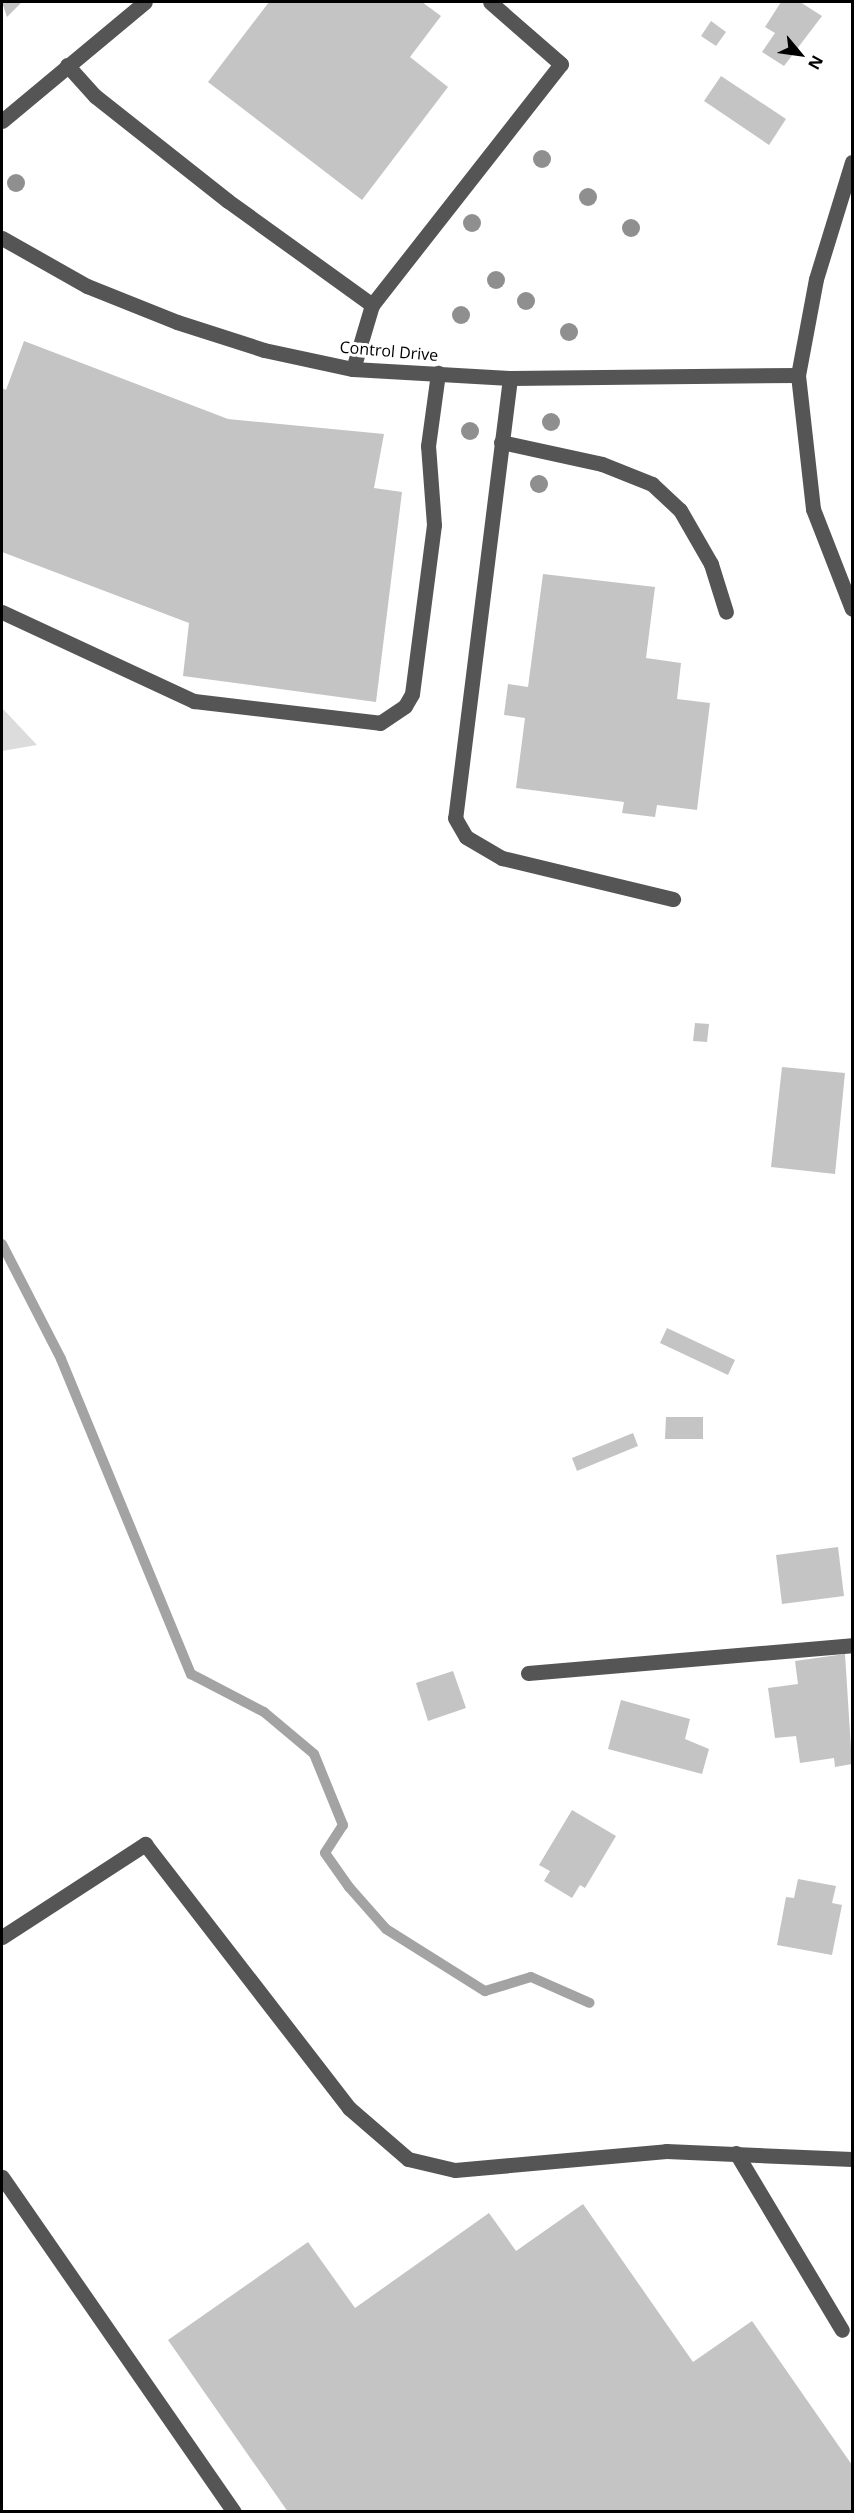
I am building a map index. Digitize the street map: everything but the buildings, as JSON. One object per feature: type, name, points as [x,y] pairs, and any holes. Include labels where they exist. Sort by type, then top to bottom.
[{"type":"street","points":[[2,121],[145,2]]},
{"type":"street","points":[[353,369],[372,305],[561,64],[490,2]]},
{"type":"street","points":[[67,65],[140,131],[372,305]]},
{"type":"street","points":[[852,162],[816,279],[798,375],[813,509],[852,609]]},
{"type":"street","name":"Control Drive","points":[[2,240],[87,286],[177,322],[264,350],[353,369],[510,378],[798,375]]},
{"type":"street","points":[[2,612],[194,701],[380,723],[405,706],[412,694],[434,525],[428,447],[438,374]]},
{"type":"street","points":[[510,378],[455,818],[478,848],[502,858],[673,899]]},
{"type":"street","points":[[501,442],[602,464],[652,484],[680,510],[711,564],[726,612]]},
{"type":"street","points":[[528,1673],[852,1645]]},
{"type":"street","points":[[2,1937],[146,1844],[349,2108],[408,2159],[455,2170],[666,2151],[852,2159]]},
{"type":"street","points":[[736,2153],[842,2330]]},
{"type":"street","points":[[2,2177],[234,2511]]},
{"type":"shaded area","points":[[2,709],[4,710],[37,745],[2,751]]},
{"type":"waterway","points":[[2,1244],[61,1359],[191,1674],[264,1712],[314,1754],[343,1825],[325,1853],[349,1887],[386,1929],[485,1991],[531,1977],[590,2003]]}]
